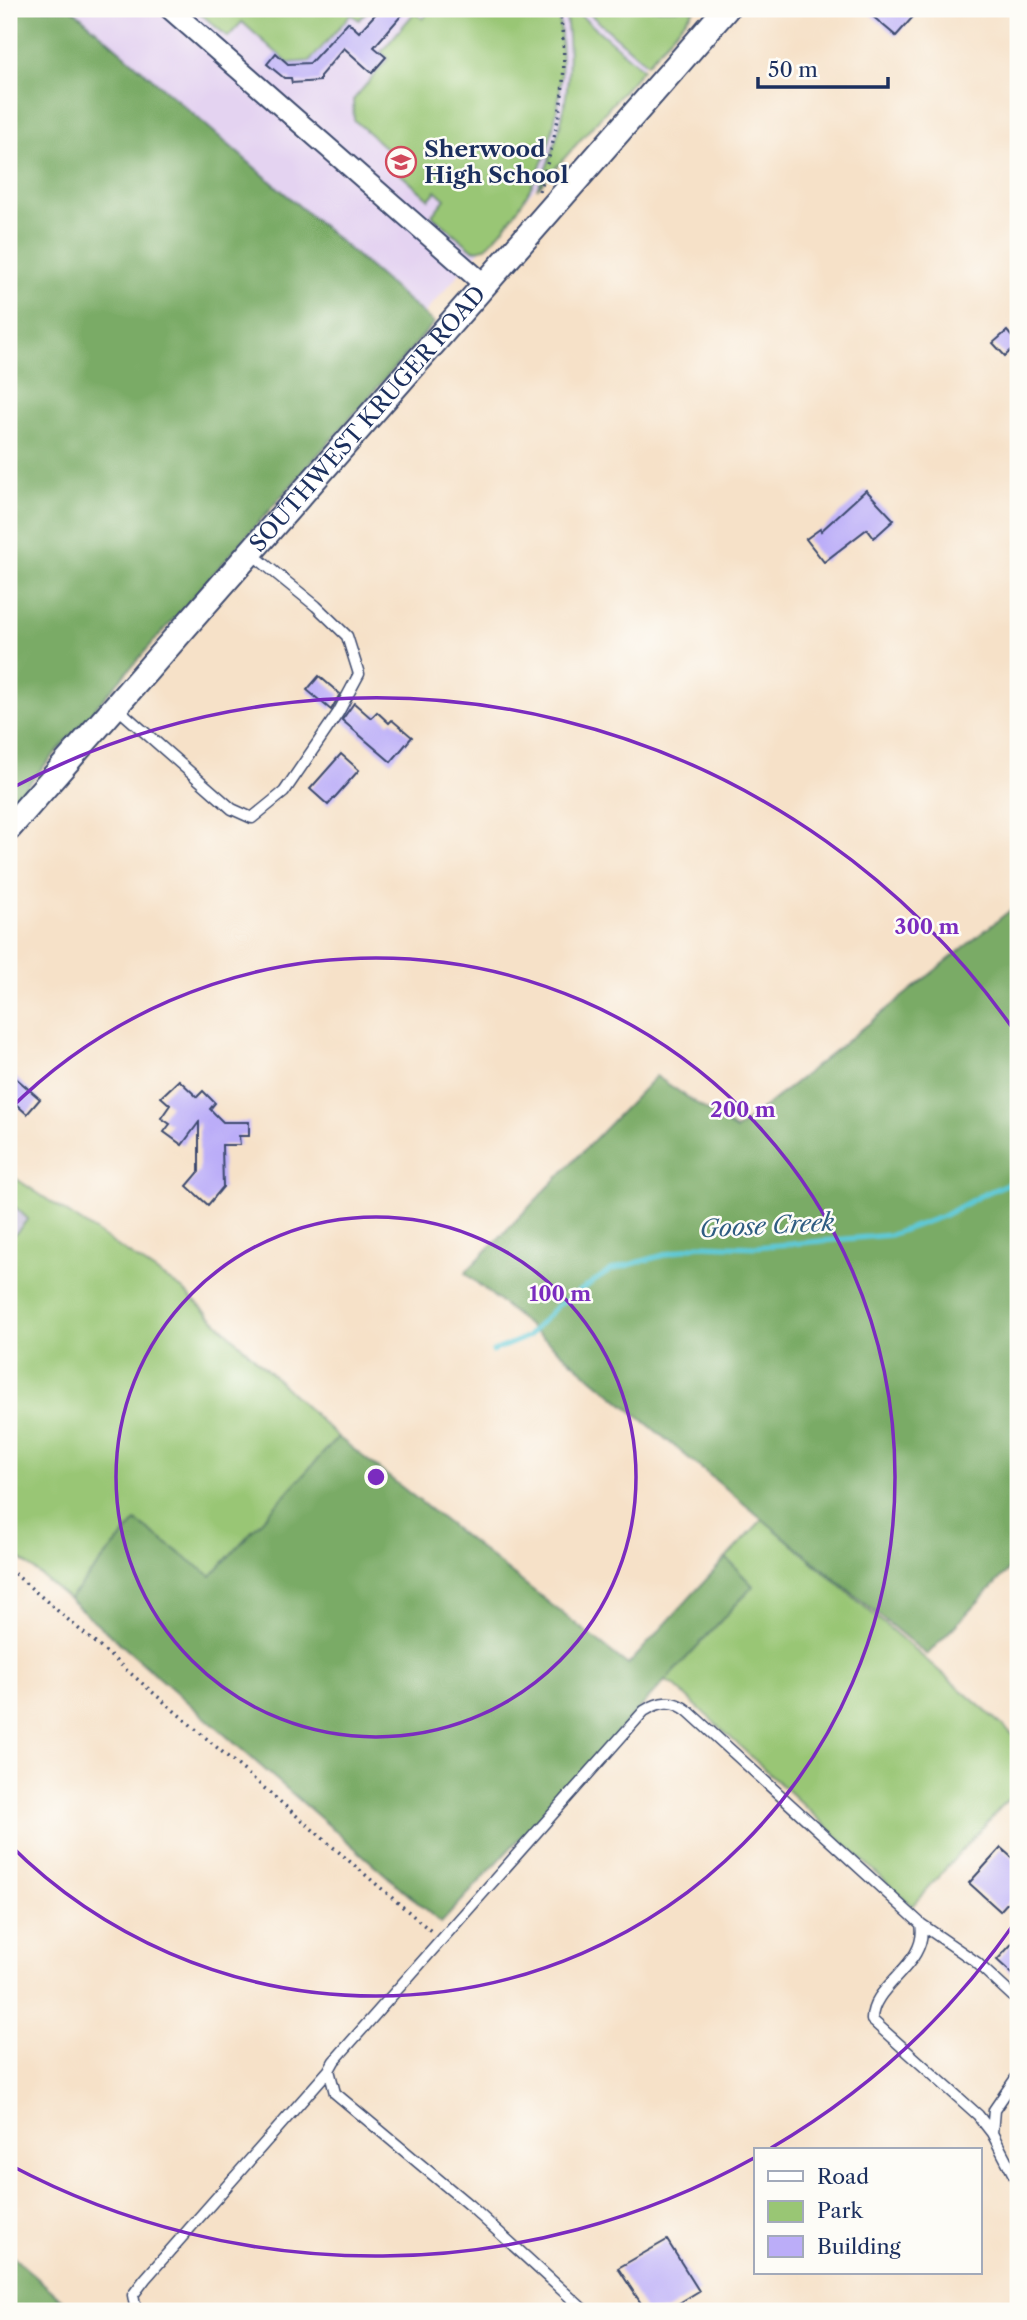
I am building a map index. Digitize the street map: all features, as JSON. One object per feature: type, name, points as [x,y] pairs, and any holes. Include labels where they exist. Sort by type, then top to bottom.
[{"type":"street","points":[[170,9],[485,285]]},
{"type":"street","name":"SOUTHWEST KRUGER ROAD","points":[[9,828],[726,9]]},
{"type":"lane","points":[[116,706],[232,809],[252,818],[284,792],[338,713],[359,674],[347,636],[316,606],[250,552]]},
{"type":"lane","points":[[139,2311],[133,2295],[145,2279],[440,1941],[644,1711],[654,1704],[678,1703],[688,1711],[921,1924],[976,1962],[1018,2001]]},
{"type":"lane","points":[[921,1924],[923,1935],[917,1951],[877,2002],[872,2012],[872,2020],[978,2115],[992,2133],[1018,2183]]},
{"type":"lane","points":[[329,2070],[335,2093],[469,2205],[585,2311]]},
{"type":"lane","points":[[992,2133],[994,2110],[1018,2075]]},
{"type":"path","points":[[537,197],[561,115],[565,40],[559,9]]},
{"type":"path","points":[[9,1569],[440,1941]]},
{"type":"shaded area","name":"Sherwood High School","points":[[68,9],[693,9],[422,316]]},
{"type":"shaded area","points":[[9,1201],[29,1218],[9,1241]]},
{"type":"green space","points":[[9,9],[72,9],[434,323],[9,806]]},
{"type":"green space","points":[[195,9],[369,9],[359,20],[351,14],[310,61],[288,63],[242,22],[228,37]]},
{"type":"green space","points":[[426,9],[558,9],[561,38],[559,97],[545,155],[534,182],[519,207],[492,242],[477,250],[472,249],[432,215],[445,199],[436,191],[429,199],[389,164],[395,156],[354,120],[353,100],[388,59],[381,52],[415,12],[423,19],[429,11]]},
{"type":"green space","points":[[565,9],[573,9],[643,69],[537,189],[555,144],[565,101],[569,56]]},
{"type":"green space","points":[[584,9],[695,9],[647,64]]},
{"type":"green space","points":[[1018,904],[1018,1560],[927,1655],[465,1273],[656,1076],[736,1130]]},
{"type":"green space","points":[[9,1174],[182,1289],[338,1437],[211,1577],[136,1521],[69,1599],[9,1549],[9,1241],[28,1219],[9,1201]]},
{"type":"green space","points":[[338,1437],[628,1665],[726,1558],[753,1586],[441,1923],[69,1599],[136,1521],[211,1576]]},
{"type":"green space","points":[[763,1519],[1018,1739],[1018,1788],[912,1906],[675,1686],[665,1681],[753,1586],[726,1558]]},
{"type":"green space","points":[[9,2253],[12,2256],[75,2311],[9,2311]]},
{"type":"building","points":[[380,9],[407,9],[374,47],[386,57],[372,73],[344,48],[320,76],[320,81],[292,83],[291,78],[284,78],[267,64],[276,53],[288,64],[310,63],[348,22],[359,32]]},
{"type":"building","points":[[864,9],[920,9],[896,36]]},
{"type":"building","points":[[1007,331],[1018,344],[1005,356],[993,343]]},
{"type":"building","points":[[866,490],[894,520],[874,538],[867,529],[824,562],[806,539],[820,529],[821,531]]},
{"type":"building","points":[[319,676],[340,694],[331,710],[307,690]]},
{"type":"building","points":[[354,703],[371,718],[377,712],[389,723],[392,720],[412,737],[391,762],[342,720]]},
{"type":"building","points":[[341,754],[359,770],[328,805],[310,789]]},
{"type":"building","points":[[9,1072],[40,1099],[27,1114],[9,1098]]},
{"type":"building","points":[[179,1080],[197,1097],[203,1091],[215,1103],[210,1109],[223,1122],[249,1122],[249,1136],[239,1136],[240,1145],[222,1145],[223,1187],[208,1205],[187,1186],[199,1172],[199,1122],[182,1145],[164,1132],[170,1124],[161,1118],[170,1105],[161,1097]]},
{"type":"building","points":[[1001,1848],[1018,1863],[1018,1891],[1000,1911],[969,1883]]},
{"type":"building","points":[[1018,1937],[1018,1979],[997,1960]]},
{"type":"building","points":[[667,2240],[699,2291],[666,2311],[646,2311],[618,2268]]},
{"type":"waterway","name":"Goose Creek","points":[[493,1351],[527,1337],[557,1306],[611,1270],[699,1245],[755,1247],[890,1235],[943,1216],[1018,1179]]},
{"type":"place","name":"Sherwood High School","points":[[401,162]]}]
